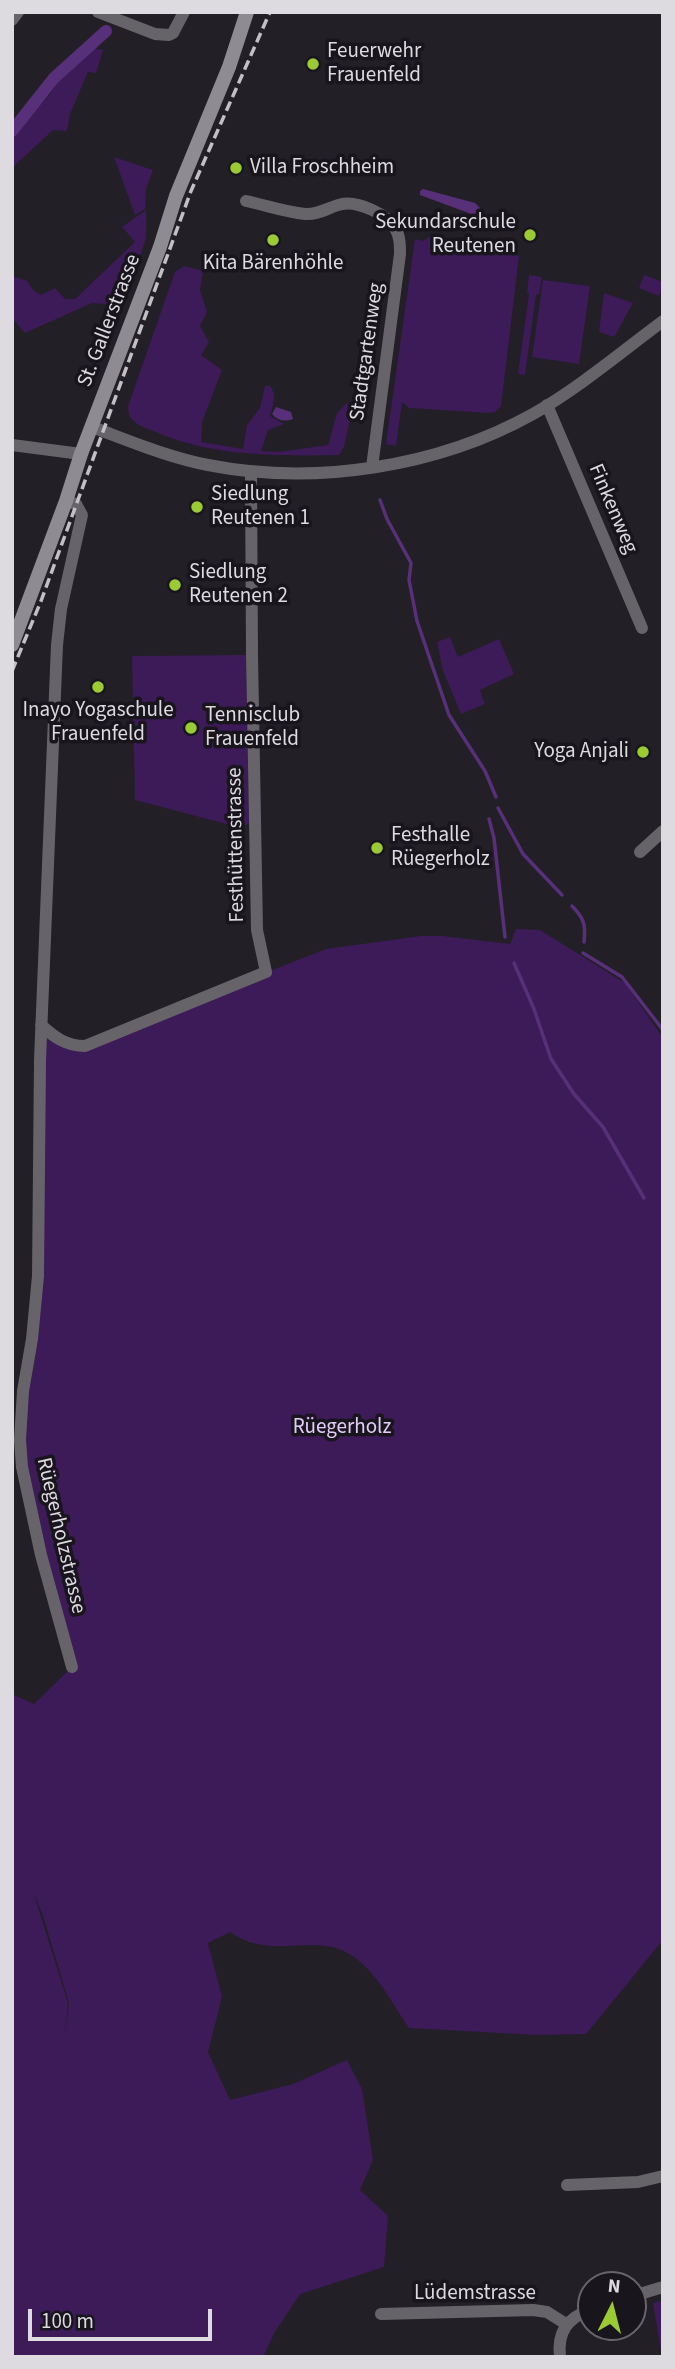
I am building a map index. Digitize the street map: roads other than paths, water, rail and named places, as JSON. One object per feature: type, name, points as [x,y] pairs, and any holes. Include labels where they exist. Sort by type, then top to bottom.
[{"type":"main road","name":"St. Gallerstrasse","points":[[12,645],[81,454],[152,270],[176,196],[229,67],[247,12]]},
{"type":"street","points":[[12,20],[18,12]]},
{"type":"street","points":[[98,12],[124,17],[155,33],[169,35],[177,29],[184,12]]},
{"type":"street","name":"Stadtgartenweg","points":[[246,201],[305,214],[316,214],[341,204],[361,206],[387,218],[395,228],[400,242],[391,332],[372,467]]},
{"type":"street","points":[[92,427],[174,457],[251,471],[301,472],[372,467],[400,462],[456,446],[510,425],[547,405],[611,363],[663,321]]},
{"type":"street","name":"Finkenweg","points":[[547,405],[642,628]]},
{"type":"street","points":[[12,445],[81,454]]},
{"type":"street","name":"Festhüttenstrasse","points":[[41,1025],[65,1043],[85,1046],[266,972],[257,930],[251,471]]},
{"type":"street","name":"Rüegerholzstrasse","points":[[66,501],[76,504],[82,514],[61,609],[57,645],[41,1025],[38,1276],[32,1339],[23,1391],[20,1440],[22,1467],[41,1555],[72,1667]]},
{"type":"street","points":[[640,852],[663,831]]},
{"type":"street","points":[[567,2185],[638,2182],[663,2176]]},
{"type":"street","name":"Lüdemstrasse","points":[[381,2314],[533,2310],[547,2312],[566,2324]]},
{"type":"street","points":[[560,2357],[559,2342],[566,2324],[577,2315]]},
{"type":"waterway","points":[[12,131],[54,78],[106,31]]},
{"type":"waterway","points":[[380,500],[387,519],[411,563],[409,580],[417,621],[449,715],[485,771],[496,797]]},
{"type":"waterway","points":[[498,808],[523,854],[562,895]]},
{"type":"waterway","points":[[489,819],[494,838],[505,937]]},
{"type":"waterway","points":[[572,906],[583,922],[584,942]]},
{"type":"waterway","points":[[583,953],[622,977],[663,1030]]},
{"type":"waterway","points":[[514,963],[534,1009],[551,1059],[574,1094],[603,1127],[644,1198]]},
{"type":"railway","points":[[12,671],[41,601],[191,191],[270,12]]},
{"type":"place","name":"Feuerwehr Frauenfeld","points":[[313,64]]},
{"type":"place","name":"Villa Froschheim","points":[[236,168]]},
{"type":"place","name":"Sekundarschule Reutenen","points":[[530,235]]},
{"type":"place","name":"Kita Bärenhöhle","points":[[273,240]]},
{"type":"place","name":"Siedlung Reutenen 1","points":[[197,507]]},
{"type":"place","name":"Siedlung Reutenen 2","points":[[175,585]]},
{"type":"place","name":"Inayo Yogaschule Frauenfeld","points":[[98,687]]},
{"type":"place","name":"Tennisclub Frauenfeld","points":[[191,728]]},
{"type":"place","name":"Yoga Anjali","points":[[643,752]]},
{"type":"place","name":"Festhalle Rüegerholz","points":[[377,848]]},
{"type":"park label","name":"Rüegerholz","points":[[342,1428]]}]
